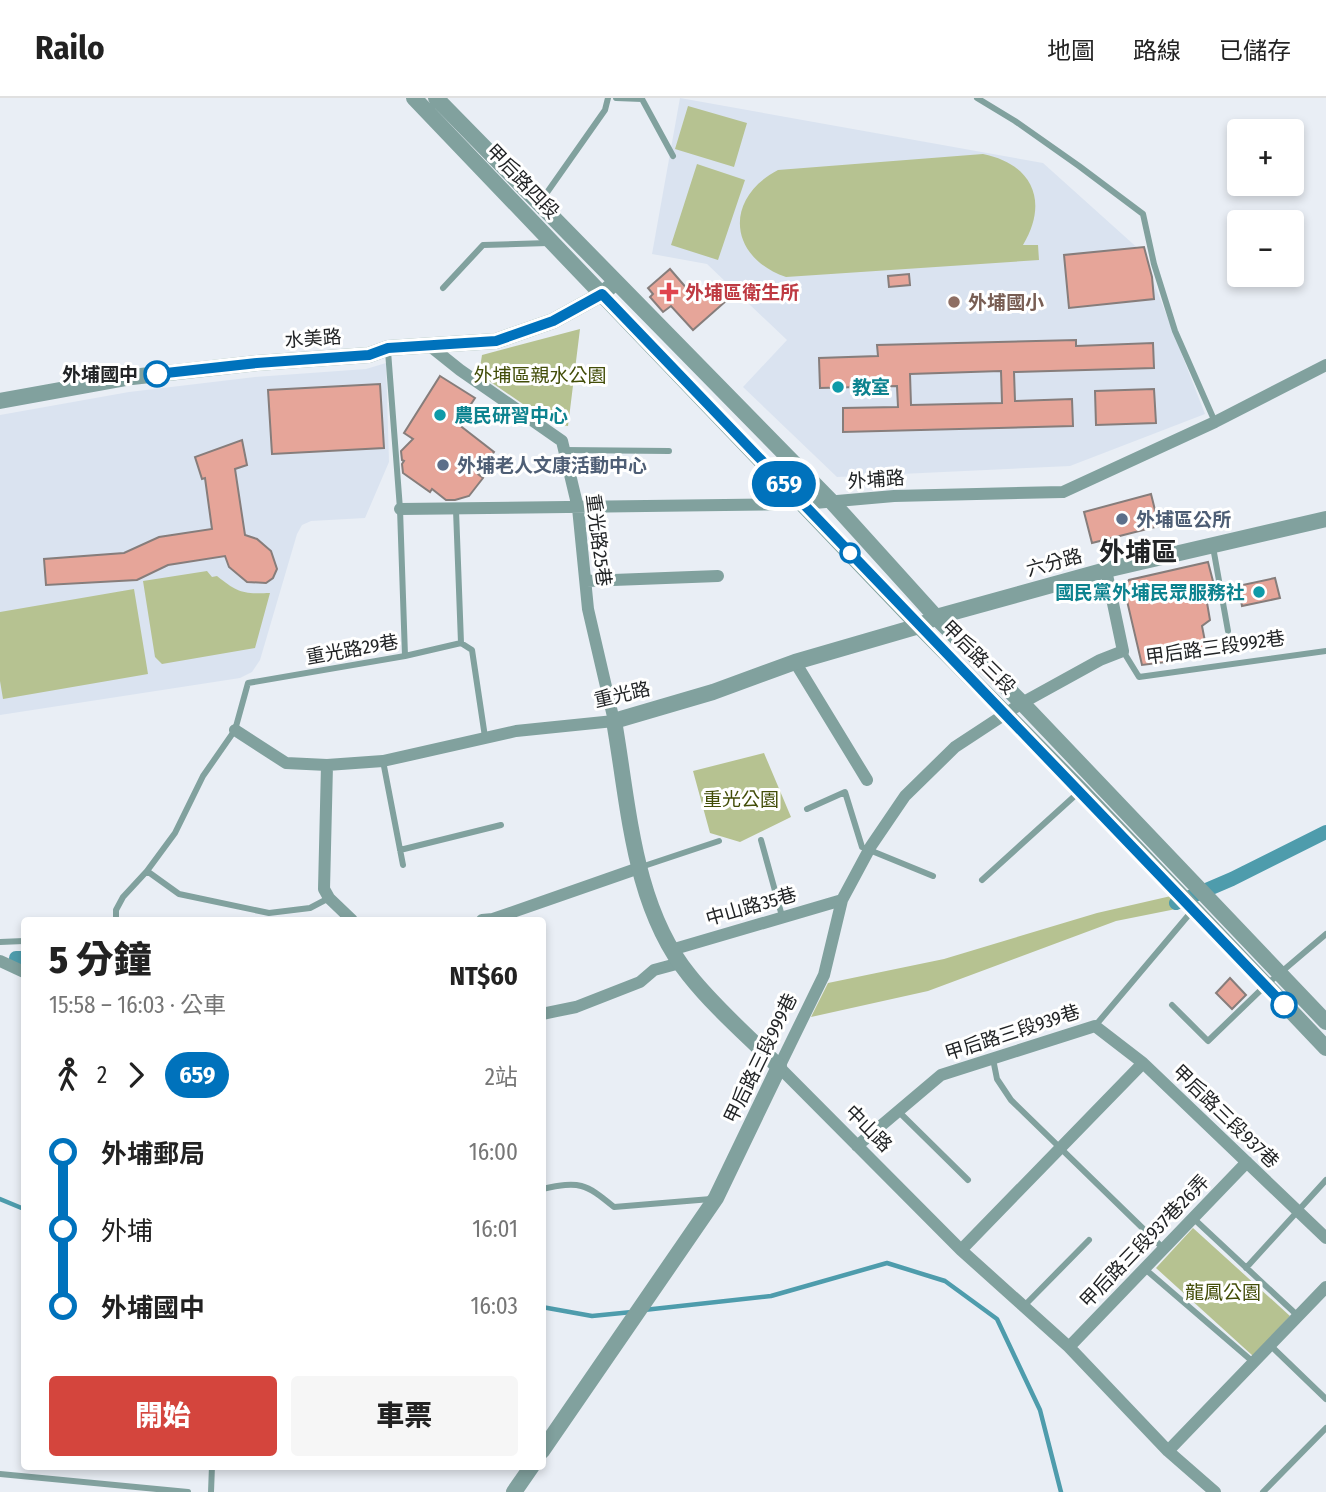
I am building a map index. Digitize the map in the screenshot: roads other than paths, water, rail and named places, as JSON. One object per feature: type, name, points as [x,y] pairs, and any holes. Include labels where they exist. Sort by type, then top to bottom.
[{"type":"street","name":"甲后路四段","points":[[414,98],[602,294]]},
{"type":"street","name":"甲后路四段","points":[[436,98],[615,281]]},
{"type":"street","name":"水美路","points":[[0,401],[132,377],[257,363],[369,355],[388,348],[496,341],[553,321],[602,294],[615,281]]},
{"type":"street","name":"甲后路三段","points":[[615,281],[832,502],[936,617],[1022,703],[1326,1022]]},
{"type":"street","name":"甲后路三段","points":[[602,294],[1326,1048]]},
{"type":"street","points":[[430,346],[562,441],[564,450]]},
{"type":"street","name":"外埔路","points":[[400,509],[803,503],[894,496],[1063,492],[1215,422],[1326,365]]},
{"type":"street","name":"重光路25巷","points":[[564,450],[578,508],[588,609],[614,721]]},
{"type":"street","name":"六分路","points":[[919,626],[936,617],[1106,570],[1326,519]]},
{"type":"street","name":"甲后路三段992巷","points":[[1022,703],[1100,660],[1122,652],[1106,570]]},
{"type":"street","points":[[587,581],[718,576]]},
{"type":"street","name":"重光路","points":[[235,730],[286,763],[327,765],[383,761],[485,737],[555,726],[614,721],[713,692],[795,662],[919,626]]},
{"type":"street","points":[[795,662],[867,780]]},
{"type":"street","name":"甲后路三段999巷","points":[[546,1445],[716,1198],[824,975],[842,901],[868,851],[905,796],[955,747],[1022,703]]},
{"type":"street","name":"中山路","points":[[614,721],[639,868],[651,912],[689,976],[961,1250],[1069,1347],[1168,1451],[1215,1492]]},
{"type":"street","points":[[327,765],[324,889],[329,898],[349,917]]},
{"type":"street","points":[[498,917],[639,868]]},
{"type":"street","name":"中山路35巷","points":[[546,1013],[588,1002],[640,982],[676,956],[782,916],[842,901]]},
{"type":"street","points":[[0,961],[21,971]]},
{"type":"street","name":"甲后路三段939巷","points":[[857,1146],[941,1075],[1095,1026]]},
{"type":"street","name":"甲后路三段937巷","points":[[1095,1026],[1143,1063],[1326,1238]]},
{"type":"street","points":[[961,1250],[1143,1063]]},
{"type":"street","name":"甲后路三段937巷26弄","points":[[1069,1347],[1247,1162]]},
{"type":"street","points":[[1168,1451],[1326,1287]]},
{"type":"street","points":[[514,1492],[529,1470]]},
{"type":"lane","points":[[540,204],[605,110],[608,98]]},
{"type":"lane","points":[[616,98],[642,99],[673,156]]},
{"type":"lane","points":[[981,100],[1025,128],[1143,214],[1154,264],[1175,331],[1215,422]]},
{"type":"lane","points":[[443,288],[482,245],[554,243]]},
{"type":"lane","points":[[388,348],[400,509],[405,656]]},
{"type":"lane","points":[[564,450],[669,451]]},
{"type":"lane","points":[[456,510],[461,643],[472,650],[485,737]]},
{"type":"lane","points":[[1213,547],[1228,631]]},
{"type":"lane","name":"重光路29巷","points":[[235,730],[248,683],[405,656],[461,643]]},
{"type":"lane","name":"甲后路三段992巷","points":[[1122,652],[1139,677],[1326,651]]},
{"type":"lane","points":[[116,917],[123,897],[147,871],[175,833],[203,776],[235,730]]},
{"type":"lane","points":[[383,761],[403,865]]},
{"type":"lane","points":[[982,880],[1093,778]]},
{"type":"lane","points":[[807,808],[845,792],[862,847],[933,876]]},
{"type":"lane","points":[[400,850],[501,825]]},
{"type":"lane","points":[[761,840],[782,916]]},
{"type":"lane","points":[[639,868],[719,841]]},
{"type":"lane","points":[[147,871],[179,894],[269,913],[310,908],[329,898]]},
{"type":"lane","name":"甲后路三段939巷","points":[[1095,1026],[1193,909]]},
{"type":"lane","points":[[252,917],[255,910]]},
{"type":"lane","points":[[1172,1005],[1208,1041],[1279,973],[1326,933]]},
{"type":"lane","points":[[0,942],[21,941]]},
{"type":"lane","points":[[993,1057],[997,1079],[1011,1100],[1163,1248]]},
{"type":"lane","points":[[898,1111],[968,1180]]},
{"type":"lane","points":[[1246,1268],[1326,1180]]},
{"type":"lane","points":[[546,1188],[565,1184],[583,1185],[614,1207],[716,1198]]},
{"type":"lane","points":[[1193,1218],[1298,1316]]},
{"type":"lane","points":[[1023,1307],[1089,1240]]},
{"type":"lane","points":[[1144,1268],[1252,1361]]},
{"type":"lane","points":[[1270,1345],[1326,1399]]},
{"type":"lane","points":[[1262,1492],[1326,1428]]},
{"type":"lane","points":[[211,1492],[212,1470]]},
{"type":"lane","points":[[0,1474],[188,1492]]},
{"type":"waterway","points":[[1176,903],[1232,879],[1326,832]]},
{"type":"waterway","points":[[16,958],[21,958]]},
{"type":"waterway","points":[[0,1199],[21,1208]]},
{"type":"waterway","points":[[644,1310],[771,1296],[887,1263],[945,1281],[997,1319],[1040,1410],[1061,1492]]},
{"type":"waterway","points":[[546,1308],[592,1316],[632,1312]]},
{"type":"place","name":"外埔區衛生所","points":[[669,292]]},
{"type":"place","name":"外埔國小","points":[[954,302]]},
{"type":"place","name":"外埔國中","points":[[157,374]]},
{"type":"place","name":"教室","points":[[838,387]]},
{"type":"place","name":"農民研習中心","points":[[440,415]]},
{"type":"place","name":"外埔老人文康活動中心","points":[[443,465]]},
{"type":"place","name":"外埔區公所","points":[[1122,519]]},
{"type":"place","name":"國民黨外埔民眾服務社","points":[[1259,592]]},
{"type":"district","name":"外埔區","points":[[1138,552]]},
{"type":"park label","name":"外埔區親水公園","points":[[540,375]]},
{"type":"park label","name":"重光公園","points":[[741,799]]},
{"type":"park label","name":"龍鳳公園","points":[[1223,1292]]}]
